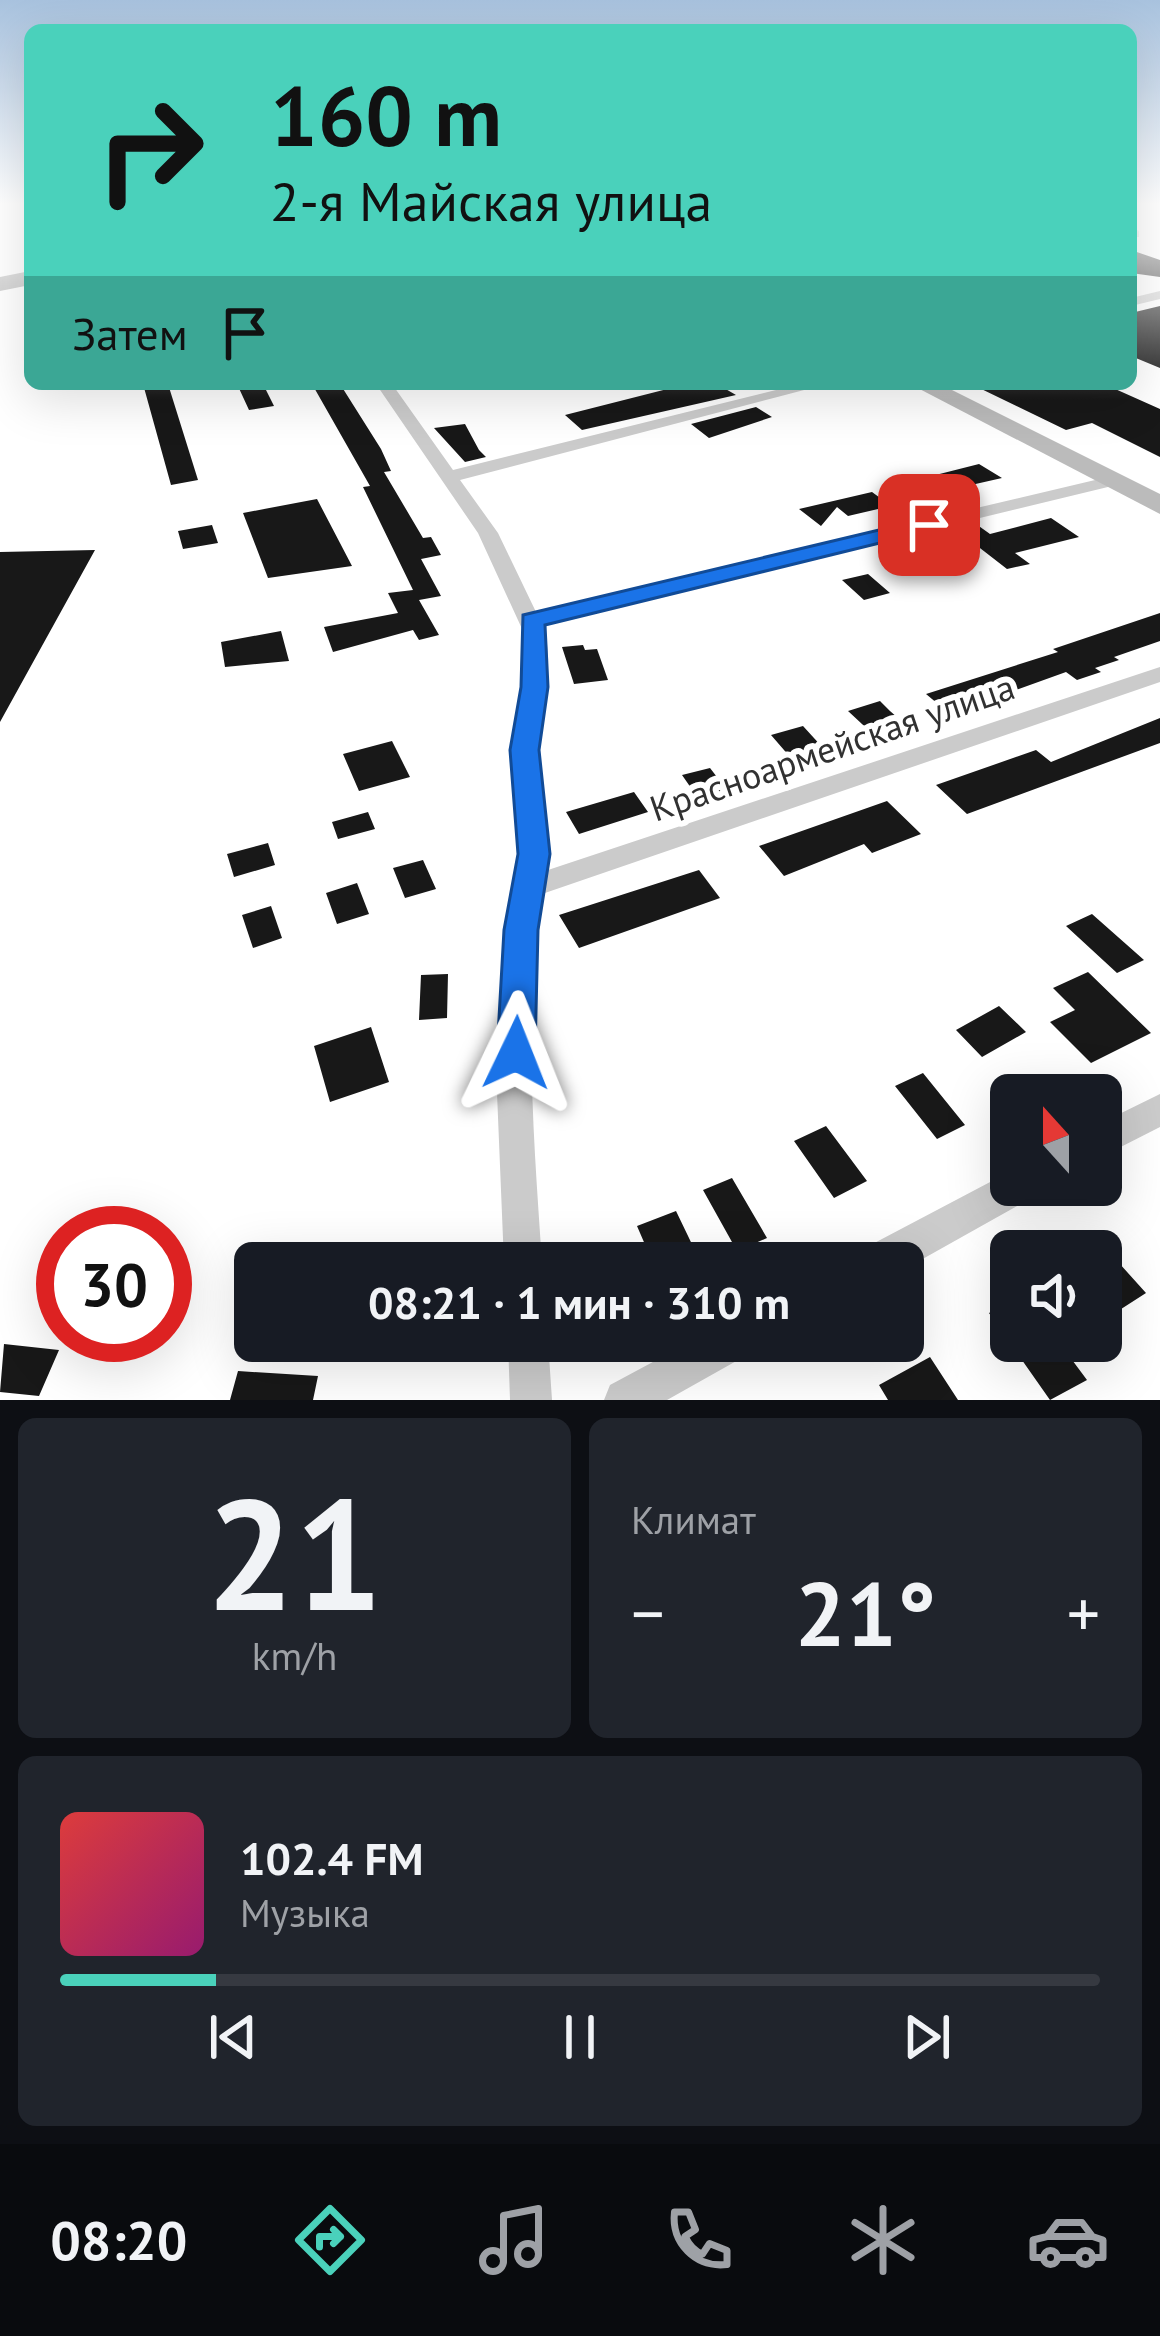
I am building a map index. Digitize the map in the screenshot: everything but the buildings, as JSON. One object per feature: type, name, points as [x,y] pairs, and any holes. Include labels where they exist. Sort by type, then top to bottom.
[{"type":"main road","points":[[934,390],[1160,505]]},
{"type":"street","points":[[388,390],[488,533],[532,620],[535,687],[524,750],[534,854],[527,888],[514,1094],[523,1242]]},
{"type":"street","points":[[449,477],[795,390]]},
{"type":"street","points":[[532,620],[1112,481]]},
{"type":"street","name":"Красноармейская улица","points":[[527,888],[1160,674]]},
{"type":"street","points":[[1122,1130],[1160,1109]]},
{"type":"street","points":[[916,1242],[990,1201]]},
{"type":"street","points":[[529,1362],[531,1400]]},
{"type":"street","points":[[625,1400],[695,1362]]},
{"type":"route","points":[[516,1053],[521,930],[534,854],[524,750],[535,687],[532,620],[929,525]]}]
